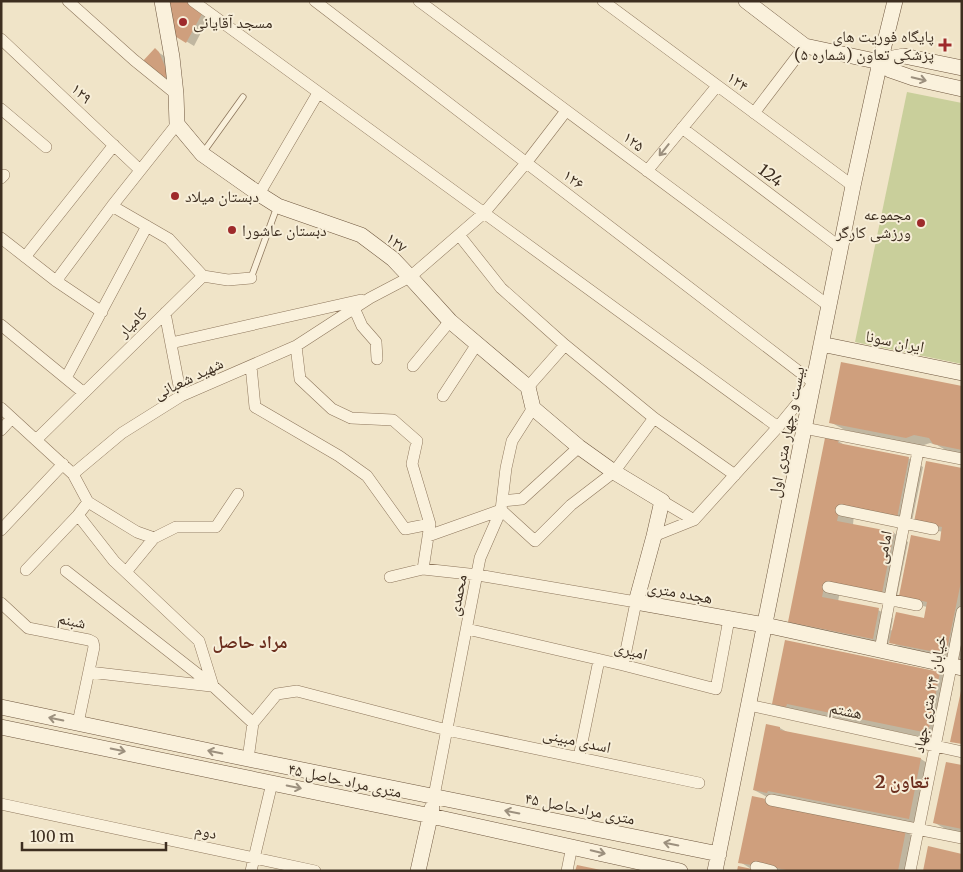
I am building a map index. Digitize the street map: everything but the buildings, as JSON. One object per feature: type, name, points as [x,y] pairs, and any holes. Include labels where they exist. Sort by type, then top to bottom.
[{"type":"street","points":[[68,1],[134,60],[176,94]]},
{"type":"street","points":[[56,281],[177,124],[172,57],[162,1]]},
{"type":"street","points":[[193,1],[778,428]]},
{"type":"street","name":"۱۲۶","points":[[315,1],[814,383]]},
{"type":"street","name":"۱۲۵","points":[[420,1],[829,306]]},
{"type":"street","name":"۱۲۴","points":[[603,1],[853,186]]},
{"type":"street","points":[[746,1],[805,46],[880,62],[890,70],[913,78],[962,89]]},
{"type":"street","name":"بیست و چهار متری اول","points":[[715,871],[853,186],[894,2]]},
{"type":"street","name":"۱۲۹","points":[[1,39],[140,170]]},
{"type":"street","points":[[754,113],[805,46]]},
{"type":"street","points":[[880,62],[904,56],[962,68]]},
{"type":"street","points":[[647,171],[717,86]]},
{"type":"street","points":[[259,194],[318,93]]},
{"type":"street","points":[[1,109],[46,147]]},
{"type":"street","name":"شهید شعبانی","points":[[73,474],[122,433],[181,396],[296,346],[370,298],[410,277],[484,213],[566,111]]},
{"type":"street","name":"۱۲۷","points":[[177,124],[202,154],[278,206],[360,235],[393,259],[450,321],[528,388]]},
{"type":"street","name":"124","points":[[682,128],[841,248]]},
{"type":"street","points":[[25,257],[114,145]]},
{"type":"street","points":[[112,206],[170,239],[203,276],[228,280],[251,278]]},
{"type":"street","points":[[66,378],[147,226]]},
{"type":"street","points":[[459,235],[501,288],[565,345],[654,418],[735,475]]},
{"type":"street","points":[[1,238],[56,281],[102,312]]},
{"type":"street","name":"کامیار","points":[[36,440],[203,276]]},
{"type":"street","points":[[172,343],[370,298]]},
{"type":"street","points":[[354,308],[362,326],[376,342],[377,359]]},
{"type":"street","points":[[165,313],[181,396]]},
{"type":"street","points":[[413,366],[450,321]]},
{"type":"street","points":[[1,325],[84,392]]},
{"type":"street","points":[[442,396],[477,344]]},
{"type":"street","name":"ایران سونا","points":[[821,344],[962,373]]},
{"type":"street","points":[[565,345],[528,388],[533,408],[578,446],[614,472],[694,520]]},
{"type":"street","points":[[296,346],[300,379],[332,409],[351,418],[393,420],[418,441],[412,464],[430,524],[423,570]]},
{"type":"street","points":[[251,366],[255,407],[339,456],[367,476],[405,529],[430,524]]},
{"type":"street","points":[[654,536],[694,520],[778,428],[814,383]]},
{"type":"street","points":[[1,408],[73,474],[88,502],[137,532],[154,538]]},
{"type":"street","name":"محمدی","points":[[434,796],[480,558],[501,506],[512,441],[533,408]]},
{"type":"street","points":[[1,430],[12,418]]},
{"type":"street","points":[[501,506],[536,541],[571,505],[614,472],[654,418]]},
{"type":"street","points":[[804,428],[962,459]]},
{"type":"street","points":[[428,536],[522,499],[578,446]]},
{"type":"street","name":"امامی","points":[[880,650],[918,450]]},
{"type":"street","points":[[1,530],[63,464]]},
{"type":"street","points":[[126,572],[154,538],[176,527],[216,527],[238,494]]},
{"type":"street","points":[[623,665],[636,602],[662,501]]},
{"type":"street","points":[[26,570],[88,502]]},
{"type":"street","points":[[841,510],[933,528]]},
{"type":"street","points":[[78,515],[114,561],[199,640],[213,686]]},
{"type":"street","name":"هجده متری","points":[[390,577],[423,570],[478,575],[729,619],[956,666]]},
{"type":"street","points":[[66,571],[213,686],[253,724],[248,759]]},
{"type":"street","points":[[828,587],[917,605]]},
{"type":"street","name":"شبنم","points":[[1,603],[28,628],[93,642],[94,646],[78,724]]},
{"type":"street","name":"خیابان ۲۴ متری جهاد","points":[[910,871],[936,746],[956,666],[962,612]]},
{"type":"street","name":"امیری","points":[[467,629],[623,665],[716,689],[729,619]]},
{"type":"street","points":[[579,758],[600,660]]},
{"type":"street","points":[[89,672],[213,686]]},
{"type":"street","name":"اسدی مبینی","points":[[253,724],[277,694],[297,690],[447,730],[699,782]]},
{"type":"street","name":"هشتم","points":[[749,705],[962,752]]},
{"type":"street","name":"۴۵ متری مراد حاصل","points":[[1,707],[434,796]]},
{"type":"street","name":"۴۵ متری مراد حاصل","points":[[1,727],[272,782],[680,871]]},
{"type":"street","points":[[251,871],[272,782]]},
{"type":"street","points":[[418,871],[434,796]]},
{"type":"street","name":"۴۵ متری مرادحاصل","points":[[434,796],[719,854]]},
{"type":"street","points":[[771,800],[962,838]]},
{"type":"street","name":"دوم","points":[[1,804],[315,871]]},
{"type":"street","points":[[567,871],[572,846]]},
{"type":"street","points":[[756,867],[772,871]]},
{"type":"lane","points":[[202,154],[243,97]]},
{"type":"lane","points":[[251,278],[278,206]]},
{"type":"green space","name":"مجموعه ورزشی کارگر","points":[[907,92],[962,103],[962,364],[855,342]]},
{"type":"place","name":"مسجد آقایانی","points":[[183,22]]},
{"type":"place","name":"پایگاه فوریت های پزشکی تعاون (شماره ۵)","points":[[945,45]]},
{"type":"place","name":"دبستان میلاد","points":[[175,196]]},
{"type":"place","name":"مجموعه ورزشی کارگر","points":[[921,223]]},
{"type":"place","name":"دبستان عاشورا","points":[[232,230]]},
{"type":"district","name":"مراد حاصل","points":[[250,642]]},
{"type":"district","name":"تعاون 2","points":[[902,782]]}]
